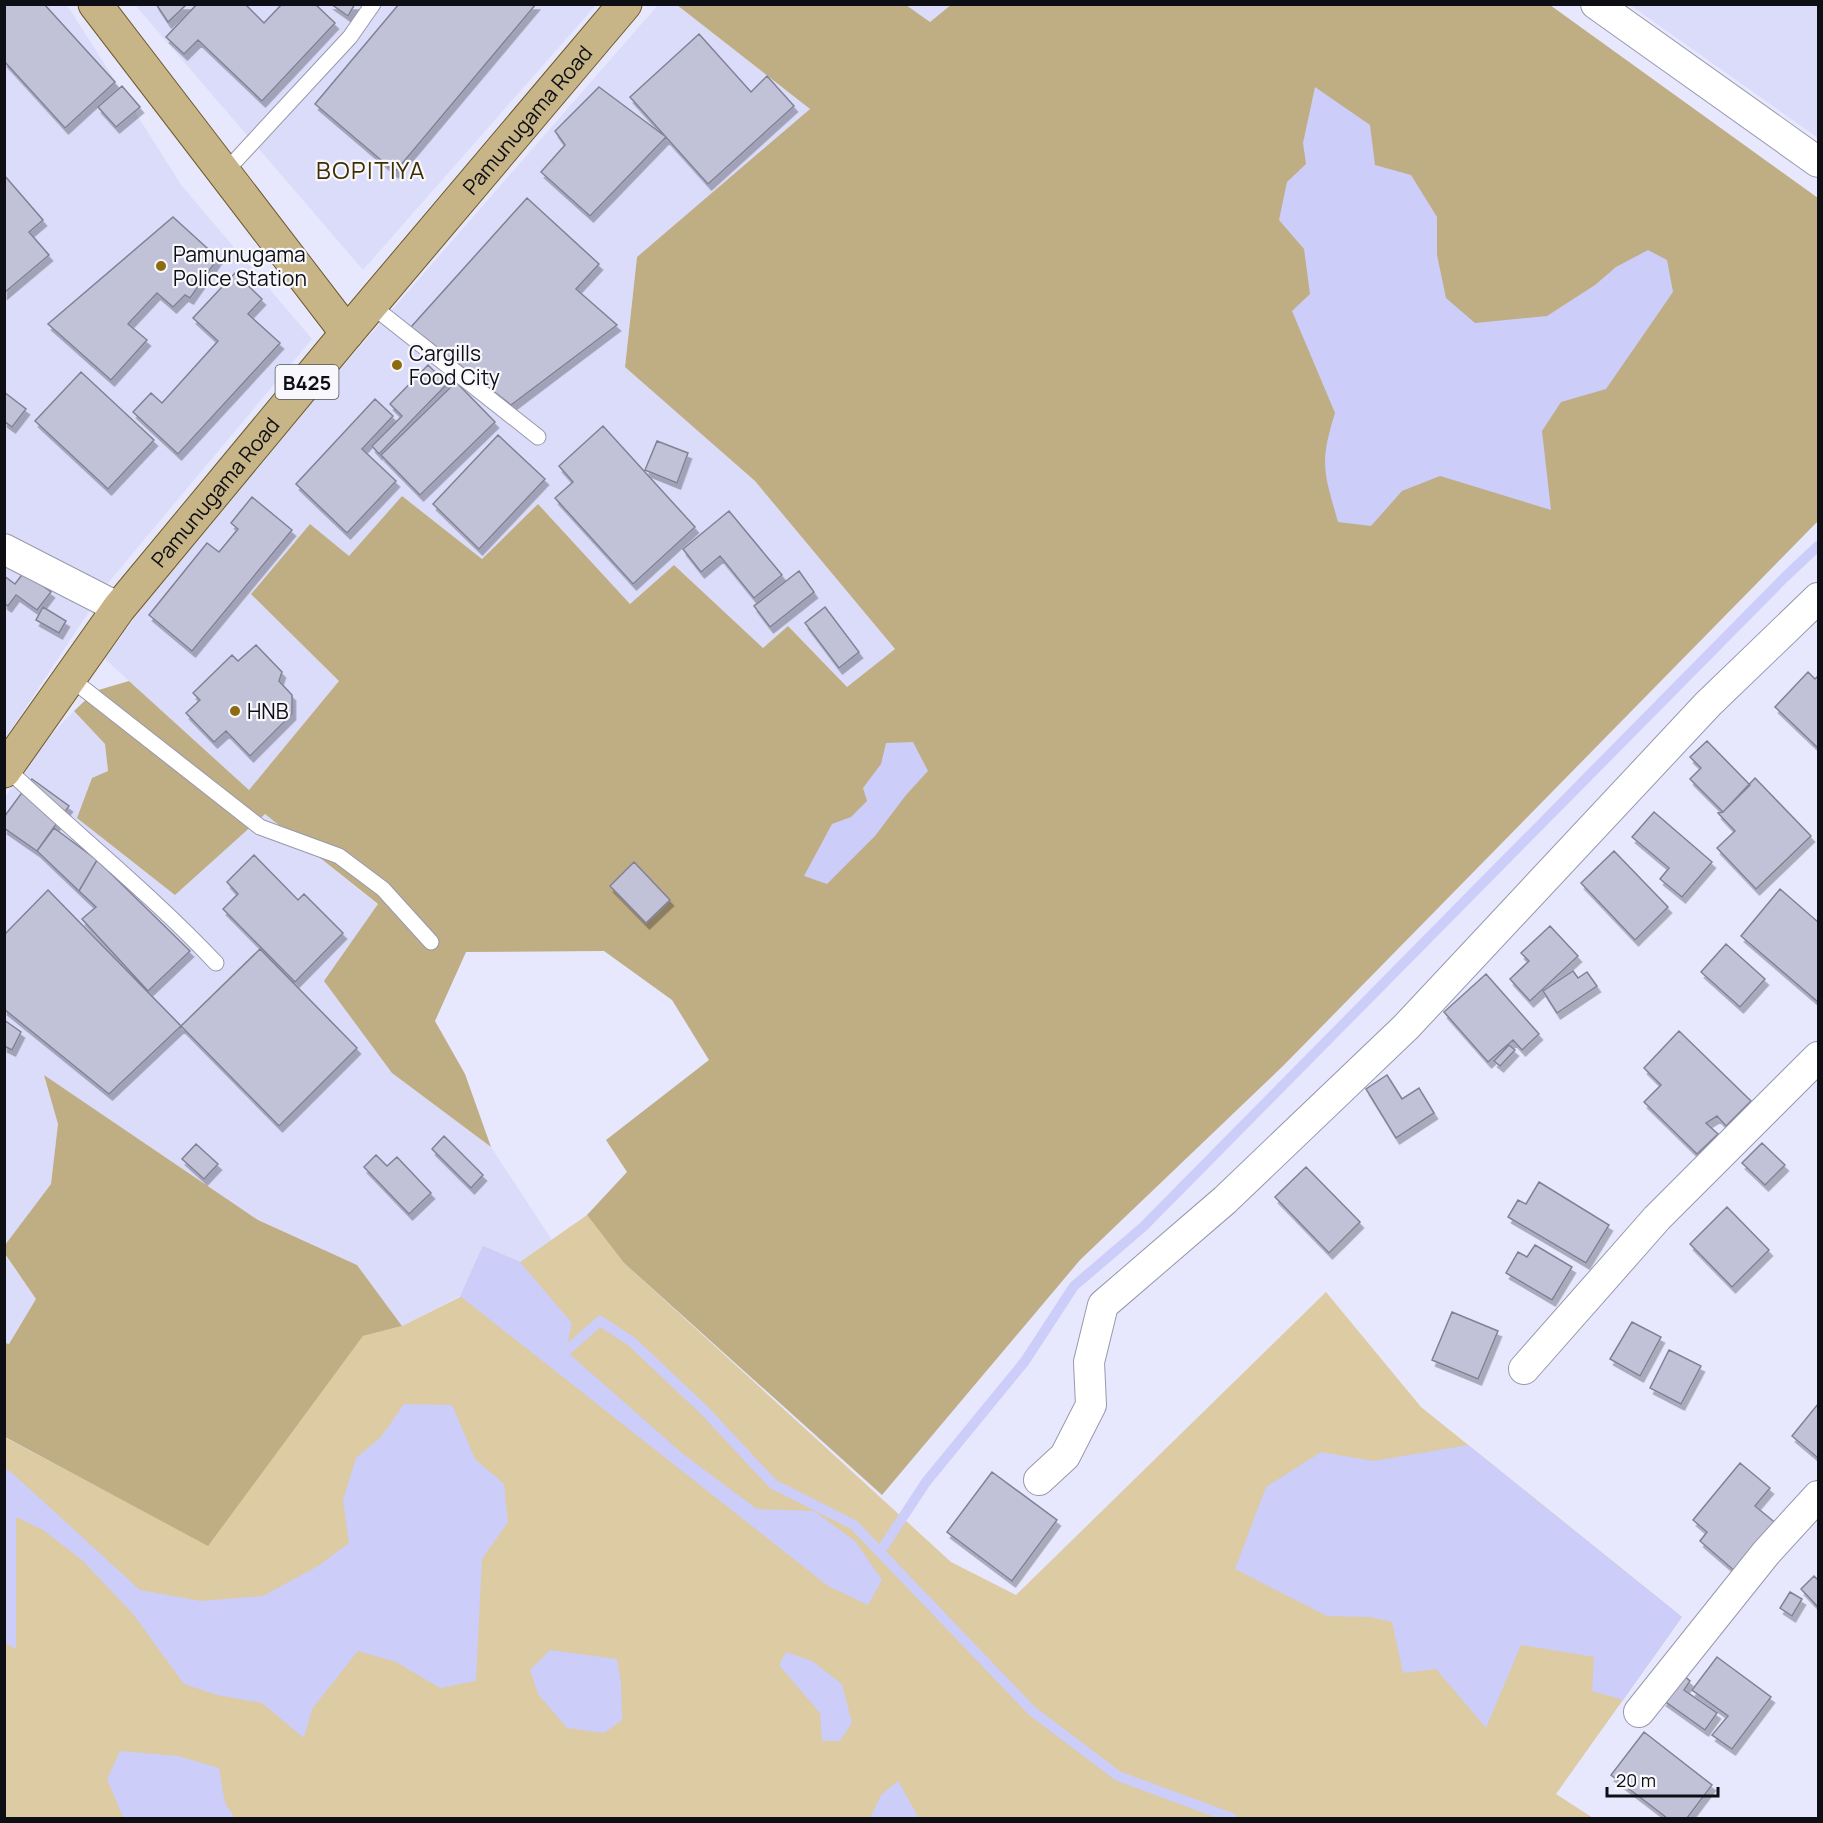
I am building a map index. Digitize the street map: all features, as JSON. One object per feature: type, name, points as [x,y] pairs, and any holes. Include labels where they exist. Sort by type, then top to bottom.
[{"type":"main road","points":[[95,4],[347,333]]},
{"type":"main road","name":"Pamunugama Road","points":[[5,770],[119,608],[347,333],[625,4]]},
{"type":"street","points":[[1596,4],[1818,162]]},
{"type":"street","points":[[4,549],[119,608]]},
{"type":"street","points":[[1039,1480],[1065,1456],[1090,1405],[1089,1362],[1103,1305],[1225,1200],[1406,1027],[1708,704],[1818,598]]},
{"type":"street","points":[[1524,1369],[1657,1218],[1818,1057]]},
{"type":"street","points":[[1639,1712],[1766,1553],[1818,1496]]},
{"type":"lane","points":[[224,173],[350,37],[373,4]]},
{"type":"lane","points":[[371,305],[538,436]]},
{"type":"lane","points":[[70,678],[260,827],[339,856],[383,890],[431,942]]},
{"type":"lane","points":[[5,770],[172,917],[216,963]]},
{"type":"shaded area","points":[[952,4],[1550,5],[1818,198],[1818,521],[1284,1065],[1080,1260],[882,1495],[624,1263],[587,1215],[627,1172],[606,1140],[709,1060],[672,1000],[604,951],[466,952],[435,1021],[465,1074],[491,1147],[392,1073],[324,981],[378,904],[265,814],[175,895],[77,818],[92,778],[108,771],[105,744],[74,711],[95,691],[129,681],[249,790],[339,681],[251,594],[310,524],[349,556],[402,496],[482,559],[538,504],[630,604],[674,565],[763,648],[788,626],[847,687],[895,649],[755,481],[625,367],[637,257],[810,109],[677,5],[906,5],[930,22]]},
{"type":"shaded area","points":[[5,5],[67,5],[182,186],[312,339],[107,584],[5,739]]},
{"type":"shaded area","points":[[135,5],[596,5],[363,270]]},
{"type":"shaded area","points":[[658,5],[677,5],[810,109],[637,257],[625,366],[755,481],[895,649],[847,687],[788,626],[763,648],[674,565],[630,604],[538,504],[482,559],[402,496],[349,556],[310,524],[251,593],[339,681],[249,790],[105,659],[185,547]]},
{"type":"shaded area","points":[[906,5],[952,5],[930,22]]},
{"type":"shaded area","points":[[1630,5],[1818,5],[1818,138]]},
{"type":"shaded area","points":[[1315,87],[1370,125],[1375,165],[1411,175],[1437,217],[1437,255],[1446,298],[1475,323],[1547,316],[1595,285],[1616,267],[1648,250],[1667,260],[1673,292],[1606,389],[1561,402],[1542,431],[1551,510],[1440,476],[1402,491],[1371,526],[1338,522],[1325,468],[1327,445],[1335,413],[1292,311],[1310,294],[1304,249],[1279,220],[1287,182],[1306,164],[1303,143]]},
{"type":"shaded area","points":[[74,711],[105,744],[108,771],[175,895],[265,813],[378,905],[392,1073],[491,1147],[552,1240],[520,1262],[483,1246],[460,1296],[402,1326],[357,1265],[258,1220],[45,1076],[58,1124],[51,1184],[5,1245],[5,798],[27,760]]},
{"type":"shaded area","points":[[913,742],[928,771],[906,795],[875,836],[827,884],[804,876],[832,824],[851,817],[867,801],[863,788],[881,764],[886,743]]},
{"type":"shaded area","points":[[44,1075],[258,1220],[357,1265],[402,1326],[363,1336],[208,1546],[5,1437],[5,1343],[9,1344],[36,1299],[5,1254],[5,1245],[51,1184],[58,1124]]},
{"type":"shaded area","points":[[587,1215],[624,1263],[951,1562],[1016,1595],[1326,1292],[1421,1407],[1682,1617],[1556,1794],[1593,1818],[5,1818],[4,1437],[208,1545],[363,1336],[402,1326],[460,1297],[483,1246],[520,1262]]},
{"type":"shaded area","points":[[483,1246],[520,1262],[572,1323],[566,1351],[683,1454],[757,1509],[814,1511],[855,1541],[882,1580],[868,1605],[828,1586],[460,1296]]},
{"type":"shaded area","points":[[4,1254],[36,1299],[9,1344],[4,1343]]},
{"type":"shaded area","points":[[404,1404],[452,1405],[475,1459],[504,1484],[508,1522],[482,1559],[476,1681],[440,1688],[396,1662],[358,1651],[312,1709],[304,1738],[262,1703],[217,1695],[184,1684],[133,1614],[83,1561],[43,1530],[16,1517],[16,1649],[5,1643],[5,1470],[10,1471],[140,1590],[201,1601],[263,1596],[318,1566],[349,1543],[343,1500],[356,1458],[381,1437]]},
{"type":"shaded area","points":[[1468,1445],[1682,1617],[1623,1700],[1592,1691],[1594,1657],[1521,1645],[1486,1728],[1436,1669],[1403,1673],[1392,1622],[1370,1617],[1327,1616],[1235,1569],[1266,1487],[1321,1452],[1373,1461]]},
{"type":"shaded area","points":[[550,1650],[617,1659],[621,1683],[622,1720],[604,1733],[567,1728],[538,1694],[530,1670]]},
{"type":"shaded area","points":[[786,1652],[812,1661],[842,1684],[852,1723],[840,1741],[822,1741],[820,1713],[779,1665]]},
{"type":"shaded area","points":[[120,1751],[178,1756],[219,1768],[225,1803],[235,1818],[126,1818],[122,1815],[107,1779]]},
{"type":"shaded area","points":[[898,1781],[919,1818],[870,1818],[881,1795]]},
{"type":"building","points":[[4,4],[44,4],[115,82],[65,128],[4,61]]},
{"type":"building","points":[[156,4],[187,4],[168,22]]},
{"type":"building","points":[[197,4],[245,4],[264,23],[282,4],[315,4],[335,23],[262,101],[198,40],[184,54],[166,37]]},
{"type":"building","points":[[331,4],[355,4],[348,16]]},
{"type":"building","points":[[399,4],[536,4],[395,172],[315,104]]},
{"type":"building","points":[[699,34],[751,92],[767,76],[794,106],[708,184],[630,97]]},
{"type":"building","points":[[122,86],[140,107],[116,127],[98,107]]},
{"type":"building","points":[[599,87],[666,137],[590,216],[541,172],[565,145],[555,131]]},
{"type":"building","points":[[4,175],[43,220],[29,232],[49,255],[4,293]]},
{"type":"building","points":[[527,198],[599,264],[576,289],[617,325],[511,405],[411,327]]},
{"type":"building","points":[[173,217],[218,258],[190,298],[185,295],[173,307],[157,293],[128,324],[147,340],[111,380],[48,324]]},
{"type":"building","points":[[235,273],[262,299],[248,314],[280,343],[178,454],[133,412],[151,393],[162,403],[218,341],[193,318]]},
{"type":"building","points":[[428,365],[447,384],[379,454],[372,446],[402,416],[390,404]]},
{"type":"building","points":[[81,372],[154,440],[108,489],[35,421]]},
{"type":"building","points":[[456,382],[495,422],[420,495],[381,455]]},
{"type":"building","points":[[4,392],[26,409],[12,427],[4,421]]},
{"type":"building","points":[[375,399],[393,416],[362,449],[396,481],[347,533],[296,484]]},
{"type":"building","points":[[603,426],[695,527],[633,584],[555,498],[573,482],[559,466]]},
{"type":"building","points":[[498,435],[545,479],[479,549],[433,504]]},
{"type":"building","points":[[657,441],[688,453],[677,483],[645,470]]},
{"type":"building","points":[[252,497],[292,530],[192,651],[149,615],[207,543],[219,552],[238,529],[231,523]]},
{"type":"building","points":[[729,511],[782,575],[754,598],[720,556],[701,572],[683,549]]},
{"type":"building","points":[[799,571],[814,592],[770,627],[754,606]]},
{"type":"building","points":[[24,572],[51,592],[37,610],[16,595],[8,606],[4,603],[4,576],[15,584]]},
{"type":"building","points":[[43,607],[66,621],[59,633],[36,620]]},
{"type":"building","points":[[825,607],[859,652],[839,668],[805,623]]},
{"type":"building","points":[[256,645],[282,672],[279,681],[292,695],[292,714],[250,756],[226,731],[214,742],[186,713],[200,700],[193,693],[232,655],[238,661]]},
{"type":"building","points":[[1808,672],[1815,679],[1818,676],[1818,748],[1775,707]]},
{"type":"building","points":[[1707,741],[1750,785],[1723,812],[1690,779],[1701,768],[1690,757]]},
{"type":"building","points":[[1755,778],[1811,836],[1756,889],[1717,848],[1735,831],[1718,813],[1723,812]]},
{"type":"building","points":[[32,779],[69,806],[37,851],[4,828],[4,817]]},
{"type":"building","points":[[1654,812],[1712,862],[1682,897],[1660,879],[1669,868],[1632,837]]},
{"type":"building","points":[[54,828],[97,860],[79,891],[37,851]]},
{"type":"building","points":[[1614,851],[1668,907],[1635,940],[1581,883]]},
{"type":"building","points":[[254,855],[298,900],[304,894],[343,933],[295,982],[223,909],[238,894],[227,882]]},
{"type":"building","points":[[97,860],[190,951],[148,991],[82,919],[96,907],[79,891]]},
{"type":"building","points":[[634,862],[670,900],[646,923],[610,886]]},
{"type":"building","points":[[1780,889],[1818,922],[1818,1002],[1741,936]]},
{"type":"building","points":[[48,890],[181,1026],[109,1094],[4,1009],[4,935]]},
{"type":"building","points":[[1550,926],[1578,956],[1530,1001],[1510,979],[1529,961],[1521,953]]},
{"type":"building","points":[[1726,944],[1765,979],[1740,1007],[1701,972]]},
{"type":"building","points":[[260,949],[357,1048],[279,1126],[181,1026]]},
{"type":"building","points":[[1573,971],[1578,978],[1587,972],[1597,986],[1557,1013],[1543,991]]},
{"type":"building","points":[[1486,974],[1539,1034],[1522,1050],[1513,1040],[1488,1062],[1444,1012]]},
{"type":"building","points":[[4,1020],[21,1032],[12,1050],[4,1046]]},
{"type":"building","points":[[1679,1031],[1751,1101],[1726,1126],[1717,1116],[1706,1123],[1718,1134],[1697,1154],[1644,1102],[1661,1085],[1644,1068]]},
{"type":"building","points":[[1509,1045],[1515,1050],[1500,1066],[1494,1061]]},
{"type":"building","points":[[1387,1075],[1402,1099],[1419,1088],[1434,1113],[1396,1138],[1366,1089]]},
{"type":"building","points":[[444,1136],[483,1175],[471,1188],[432,1149]]},
{"type":"building","points":[[1762,1143],[1785,1165],[1765,1185],[1742,1163]]},
{"type":"building","points":[[196,1144],[218,1164],[204,1179],[182,1159]]},
{"type":"building","points":[[376,1155],[387,1166],[397,1157],[431,1193],[409,1214],[364,1167]]},
{"type":"building","points":[[1306,1167],[1360,1222],[1329,1253],[1275,1197]]},
{"type":"building","points":[[1539,1182],[1609,1225],[1586,1263],[1508,1217],[1518,1200],[1526,1204]]},
{"type":"building","points":[[1727,1207],[1769,1250],[1732,1287],[1690,1244]]},
{"type":"building","points":[[1535,1245],[1572,1267],[1552,1300],[1506,1273],[1518,1252],[1527,1257]]},
{"type":"building","points":[[1452,1312],[1498,1331],[1478,1379],[1432,1360]]},
{"type":"building","points":[[1632,1322],[1661,1337],[1640,1376],[1610,1359]]},
{"type":"building","points":[[1669,1350],[1701,1366],[1681,1404],[1650,1388]]},
{"type":"building","points":[[1818,1404],[1818,1458],[1792,1436]]},
{"type":"building","points":[[1740,1463],[1770,1488],[1755,1506],[1778,1525],[1737,1573],[1700,1541],[1707,1532],[1693,1520]]},
{"type":"building","points":[[992,1472],[1057,1520],[1012,1581],[947,1532]]},
{"type":"building","points":[[1814,1576],[1818,1580],[1818,1607],[1801,1589]]},
{"type":"building","points":[[1790,1592],[1802,1599],[1792,1616],[1780,1608]]},
{"type":"building","points":[[1717,1657],[1771,1697],[1732,1749],[1712,1735],[1728,1716],[1692,1690]]},
{"type":"building","points":[[1682,1674],[1690,1681],[1684,1690],[1717,1713],[1705,1730],[1663,1700]]},
{"type":"building","points":[[1644,1732],[1712,1785],[1687,1818],[1667,1818],[1611,1775]]},
{"type":"waterway","points":[[880,1552],[926,1482],[1025,1361],[1074,1286],[1143,1227],[1818,546]]},
{"type":"waterway","points":[[566,1351],[600,1321],[631,1341],[705,1411],[773,1484],[854,1525],[1032,1711],[1118,1776],[1232,1818]]},
{"type":"place","name":"Pamunugama Police Station","points":[[161,266]]},
{"type":"place","name":"Cargills Food City","points":[[397,365]]},
{"type":"place","name":"HNB","points":[[235,711]]},
{"type":"district","name":"BOPITIYA","points":[[371,169]]}]
